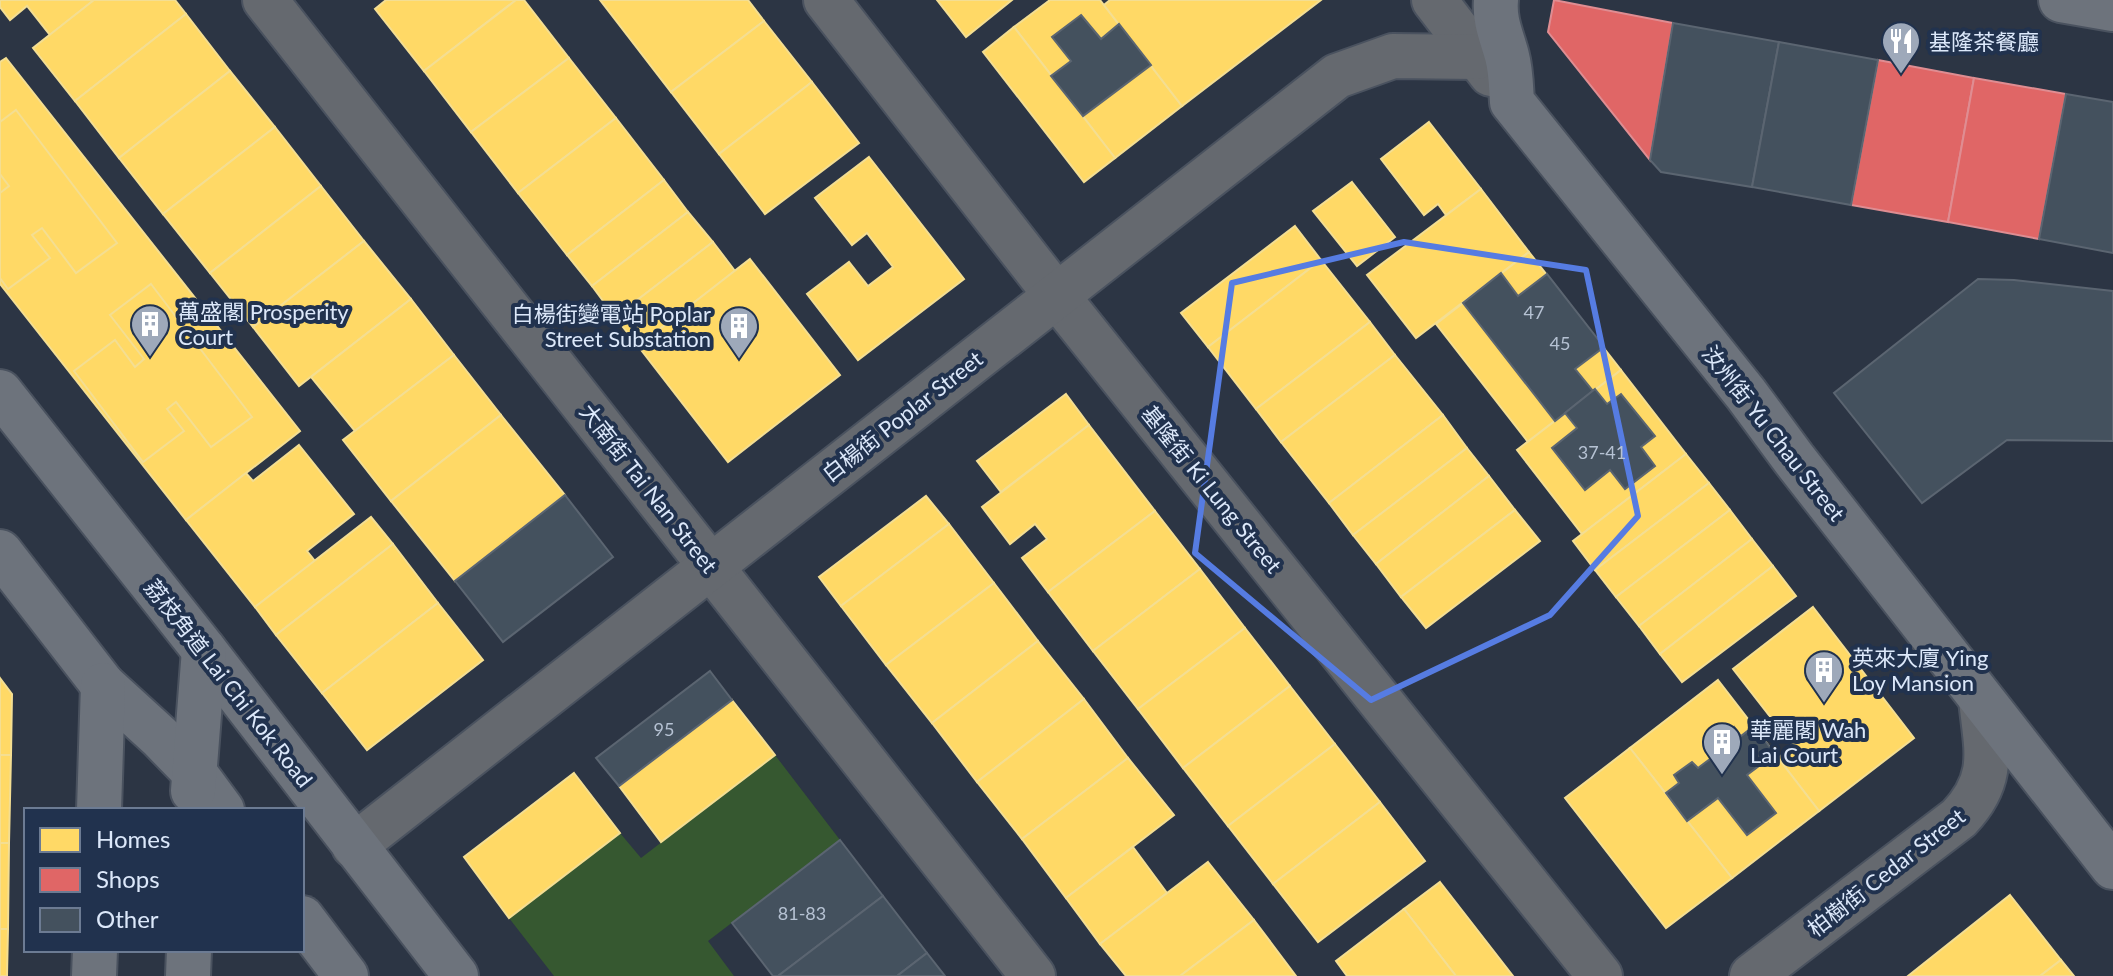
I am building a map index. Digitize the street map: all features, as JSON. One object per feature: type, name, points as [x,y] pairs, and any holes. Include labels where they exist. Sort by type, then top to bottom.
[{"type":"main road","points":[[1496,0],[1494,13],[1508,59],[1512,102]]},
{"type":"main road","points":[[2061,0],[2113,9]]},
{"type":"main road","name":"汝州街 Yu Chau Street","points":[[1512,102],[1746,394],[2113,867]]},
{"type":"main road","name":"荔枝角道 Lai Chi Kok Road","points":[[0,392],[456,976]]},
{"type":"main road","points":[[0,552],[103,685],[160,737],[193,791],[219,808]]},
{"type":"main road","points":[[193,791],[204,650]]},
{"type":"main road","points":[[99,808],[103,685]]},
{"type":"main road","points":[[304,921],[346,976]]},
{"type":"main road","points":[[94,976],[95,952]]},
{"type":"main road","points":[[188,976],[189,952]]},
{"type":"street","name":"大南街 Tai Nan Street","points":[[265,0],[1033,976]]},
{"type":"street","name":"基隆街 Ki Lung Street","points":[[826,0],[1056,295],[1600,976]]},
{"type":"street","name":"汝州街 Yu Chau Street","points":[[1434,0],[1512,102]]},
{"type":"street","name":"白楊街 Poplar Street","points":[[354,846],[1337,76],[1393,56],[1477,57]]},
{"type":"street","name":"柏樹街 Cedar Street","points":[[1752,976],[1959,818],[1974,802],[1983,784],[1987,760],[1981,699]]},
{"type":"highlighted area","points":[[1404,242],[1586,270],[1638,516],[1550,615],[1371,700],[1195,553],[1232,283]]},
{"type":"green space","points":[[775,755],[840,840],[708,941],[734,976],[554,976],[509,918],[620,833],[641,858]]},
{"type":"building: Homes","points":[[0,0],[94,0],[50,35],[27,6],[10,20],[0,7]]},
{"type":"building: Homes","points":[[94,0],[175,0],[186,14],[75,101],[33,48]]},
{"type":"building: Homes","points":[[386,0],[516,0],[424,71],[375,9]]},
{"type":"building: Homes","points":[[516,0],[524,0],[569,58],[471,132],[424,71]]},
{"type":"building: Homes","points":[[600,0],[748,0],[764,21],[671,92]]},
{"type":"building: Homes","points":[[937,0],[1012,0],[966,37]]},
{"type":"building: Homes","points":[[1050,0],[1100,0],[1182,106],[1115,158],[1014,27]]},
{"type":"building: Homes","points":[[1110,0],[1321,0],[1182,106],[1104,5]]},
{"type":"building: Homes","points":[[186,14],[230,71],[119,158],[75,101]]},
{"type":"building: Homes","points":[[764,21],[812,82],[719,154],[671,92]]},
{"type":"building: Homes","points":[[1014,27],[1115,158],[1084,182],[983,52]]},
{"type":"building: Homes","name":"萬盛閣 Prosperity Court","points":[[6,58],[300,431],[186,520],[0,284],[0,62]]},
{"type":"building: Homes","points":[[569,58],[616,118],[518,193],[471,132]]},
{"type":"building: Homes","points":[[230,71],[275,127],[163,214],[119,158]]},
{"type":"building: Homes","points":[[812,82],[859,143],[765,214],[719,154]]},
{"type":"building: Homes","points":[[16,110],[117,243],[76,273],[42,228],[32,235],[50,258],[8,289],[0,278],[0,193],[9,186],[0,174],[0,122]]},
{"type":"building: Homes","points":[[616,118],[664,180],[567,255],[518,193]]},
{"type":"building: Homes","points":[[1429,122],[1481,189],[1446,215],[1438,204],[1424,215],[1381,159]]},
{"type":"building: Homes","points":[[275,127],[321,186],[210,273],[163,214]]},
{"type":"building: Homes","points":[[869,157],[964,279],[858,360],[807,294],[849,262],[868,286],[893,267],[867,233],[852,245],[815,198]]},
{"type":"building: Homes","points":[[664,180],[688,212],[592,286],[567,255]]},
{"type":"building: Homes","points":[[1352,182],[1395,237],[1357,266],[1313,211]]},
{"type":"building: Homes","points":[[321,186],[364,241],[253,327],[210,273]]},
{"type":"building: Homes","points":[[1481,189],[1529,252],[1416,338],[1367,275]]},
{"type":"building: Homes","points":[[688,212],[713,242],[615,317],[592,286]]},
{"type":"building: Homes","points":[[1295,226],[1321,260],[1208,347],[1181,313]]},
{"type":"building: Homes","points":[[364,241],[411,299],[299,386],[253,327]]},
{"type":"building: Homes","points":[[713,242],[735,271],[638,346],[615,317]]},
{"type":"building: Homes","points":[[1529,252],[1621,370],[1528,442],[1436,324]]},
{"type":"building: Homes","name":"白楊街變電站 Poplar Street Substation","points":[[750,259],[840,375],[728,462],[638,346]]},
{"type":"building: Homes","points":[[1321,260],[1370,322],[1256,409],[1208,347]]},
{"type":"building: Homes","points":[[151,284],[252,417],[211,447],[176,402],[167,409],[184,431],[143,462],[74,371],[115,340],[135,367],[144,359],[110,315]]},
{"type":"building: Homes","points":[[411,299],[454,355],[355,431],[311,377]]},
{"type":"building: Homes","points":[[1370,322],[1395,355],[1281,442],[1256,409]]},
{"type":"building: Homes","points":[[454,355],[501,415],[391,501],[343,440]]},
{"type":"building: Homes","points":[[1395,355],[1443,415],[1329,503],[1281,442]]},
{"type":"building: Homes","points":[[1621,370],[1686,454],[1582,534],[1517,450]]},
{"type":"building: Homes","points":[[1066,394],[1089,425],[1001,492],[977,461]]},
{"type":"building: Homes","points":[[501,415],[565,495],[455,581],[391,501]]},
{"type":"building: Homes","points":[[1443,415],[1467,448],[1353,535],[1329,503]]},
{"type":"building: Homes","points":[[1089,425],[1155,511],[1048,592],[1022,558],[1047,539],[1035,524],[1010,544],[982,507]]},
{"type":"building: Homes","points":[[299,445],[354,514],[307,551],[315,561],[255,607],[186,520],[246,473],[253,481]]},
{"type":"building: Homes","points":[[1467,448],[1489,476],[1376,564],[1353,535]]},
{"type":"building: Homes","points":[[1686,454],[1709,483],[1595,570],[1573,541]]},
{"type":"building: Homes","points":[[1489,476],[1515,510],[1401,597],[1376,564]]},
{"type":"building: Homes","points":[[1709,483],[1730,510],[1616,597],[1595,570]]},
{"type":"building: Homes","points":[[926,496],[949,524],[841,606],[819,577]]},
{"type":"building: Homes","points":[[1515,510],[1540,541],[1426,628],[1401,597]]},
{"type":"building: Homes","points":[[1730,510],[1752,539],[1639,626],[1616,597]]},
{"type":"building: Homes","points":[[1155,511],[1200,569],[1093,651],[1048,592]]},
{"type":"building: Homes","points":[[371,517],[393,544],[276,635],[255,607]]},
{"type":"building: Homes","points":[[949,524],[994,583],[886,665],[841,606]]},
{"type":"building: Homes","points":[[1752,539],[1773,566],[1660,654],[1639,626]]},
{"type":"building: Homes","points":[[393,544],[438,603],[322,693],[276,635]]},
{"type":"building: Homes","points":[[1773,566],[1796,596],[1682,682],[1660,654]]},
{"type":"building: Homes","points":[[1200,569],[1245,628],[1138,709],[1093,651]]},
{"type":"building: Homes","points":[[994,583],[1038,641],[932,723],[886,665]]},
{"type":"building: Homes","points":[[438,603],[483,660],[367,750],[322,693]]},
{"type":"building: Homes","name":"英來大廈 Ying Loy Mansion","points":[[1813,607],[1914,738],[1819,811],[1778,758],[1793,746],[1733,669]]},
{"type":"building: Homes","points":[[1245,628],[1290,686],[1183,768],[1138,709]]},
{"type":"building: Homes","points":[[1038,641],[1084,699],[977,782],[932,723]]},
{"type":"building: Homes","points":[[0,678],[12,694],[11,755],[0,755]]},
{"type":"building: Homes","name":"華麗閣 Wah Lai Court","points":[[1718,680],[1819,811],[1732,878],[1630,748]]},
{"type":"building: Homes","points":[[1290,686],[1335,744],[1228,826],[1183,768]]},
{"type":"building: Homes","points":[[1084,699],[1128,758],[1022,839],[977,782]]},
{"type":"building: Homes","points":[[732,700],[775,755],[661,842],[619,786]]},
{"type":"building: Homes","points":[[1335,744],[1380,802],[1273,884],[1228,826]]},
{"type":"building: Homes","points":[[1630,748],[1732,878],[1666,928],[1565,798]]},
{"type":"building: Homes","points":[[0,755],[11,755],[9,843],[0,843]]},
{"type":"building: Homes","points":[[1128,758],[1174,815],[1066,898],[1022,839]]},
{"type":"building: Homes","points":[[574,773],[620,833],[509,918],[464,857]]},
{"type":"building: Homes","points":[[1380,802],[1425,861],[1318,942],[1273,884]]},
{"type":"building: Homes","points":[[0,843],[9,843],[8,929],[0,929]]},
{"type":"building: Homes","points":[[1133,847],[1167,893],[1100,944],[1066,898]]},
{"type":"building: Homes","points":[[1208,862],[1254,920],[1180,976],[1126,976],[1100,944]]},
{"type":"building: Homes","points":[[1440,882],[1513,976],[1456,976],[1404,909]]},
{"type":"building: Homes","points":[[2010,895],[2061,960],[2040,976],[1908,976]]},
{"type":"building: Homes","points":[[1404,909],[1456,976],[1347,976],[1336,961]]},
{"type":"building: Homes","points":[[1254,920],[1296,976],[1180,976]]},
{"type":"building: Homes","points":[[0,929],[8,929],[7,976],[0,976]]},
{"type":"building: Homes","points":[[2061,960],[2074,976],[2040,976]]},
{"type":"building: Shops","points":[[1554,0],[1673,23],[1650,160],[1548,32]]},
{"type":"building: Shops","points":[[1878,60],[1974,78],[1948,222],[1851,205]]},
{"type":"building: Shops","points":[[1974,78],[2066,94],[2039,239],[1948,222]]},
{"type":"building: Other","points":[[1081,15],[1101,39],[1119,24],[1151,65],[1083,116],[1051,76],[1071,61],[1052,37]]},
{"type":"building: Other","points":[[1673,23],[1779,42],[1752,187],[1661,172],[1650,160]]},
{"type":"building: Other","points":[[1779,42],[1878,60],[1851,205],[1752,187]]},
{"type":"building: Other","points":[[2066,94],[2113,102],[2113,253],[2039,239]]},
{"type":"building: Other","points":[[1501,273],[1518,296],[1547,274],[1604,347],[1575,369],[1593,391],[1555,421],[1463,303]]},
{"type":"building: Other","points":[[1978,279],[2113,291],[2113,441],[2007,440],[1922,503],[1834,393]]},
{"type":"building: Other","points":[[1595,389],[1607,404],[1621,394],[1655,436],[1641,447],[1655,466],[1625,489],[1610,470],[1585,490],[1552,448],[1577,428],[1565,413]]},
{"type":"building: Other","points":[[565,495],[613,557],[503,642],[455,581]]},
{"type":"building: Other","points":[[710,671],[732,700],[619,786],[596,758]]},
{"type":"building: Other","points":[[1754,726],[1775,754],[1747,775],[1776,813],[1747,835],[1718,798],[1687,821],[1666,793],[1679,783],[1674,775],[1692,762],[1698,768],[1722,750],[1715,741],[1734,727],[1741,736]]},
{"type":"building: Other","points":[[840,840],[883,896],[778,976],[773,976],[732,923]]},
{"type":"building: Other","points":[[883,896],[927,953],[897,976],[778,976]]},
{"type":"building: Other","points":[[927,953],[945,976],[897,976]]},
{"type":"place","name":"基隆茶餐廳","points":[[1901,75]]},
{"type":"place","name":"萬盛閣 Prosperity Court","points":[[150,358]]},
{"type":"place","name":"白楊街變電站 Poplar Street Substation","points":[[739,360]]},
{"type":"place","name":"英來大廈 Ying Loy Mansion","points":[[1824,704]]},
{"type":"place","name":"華麗閣 Wah Lai Court","points":[[1722,776]]}]
